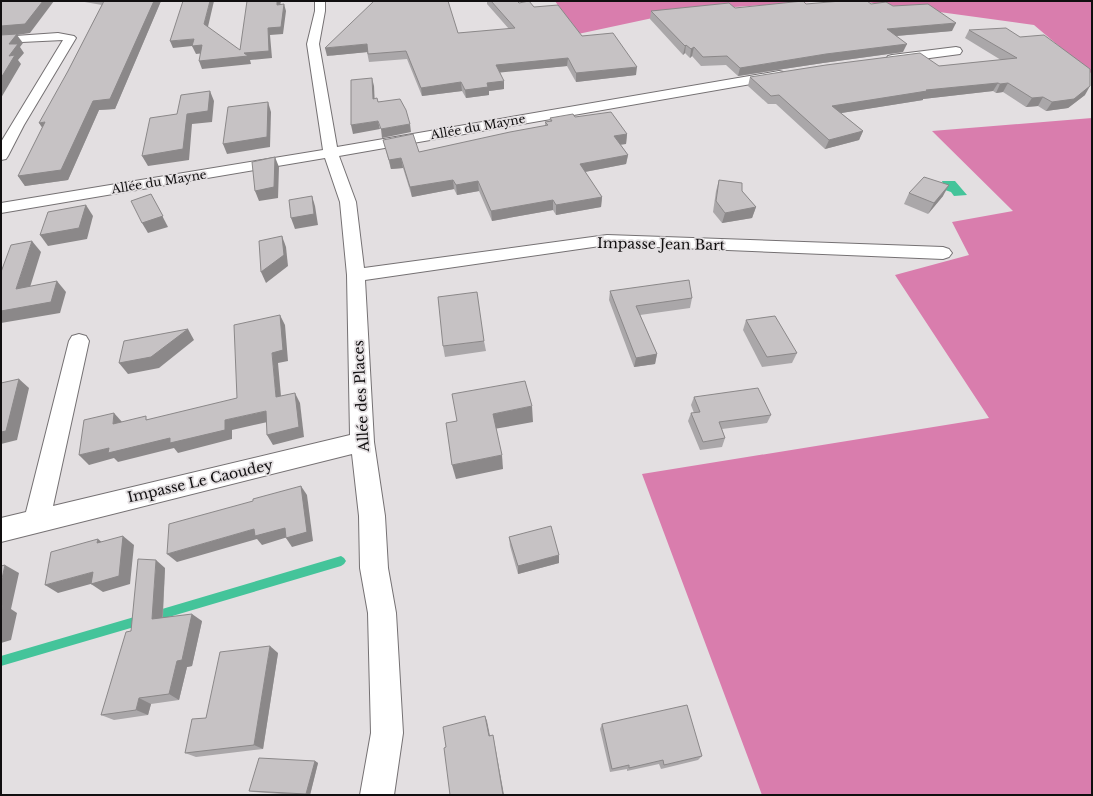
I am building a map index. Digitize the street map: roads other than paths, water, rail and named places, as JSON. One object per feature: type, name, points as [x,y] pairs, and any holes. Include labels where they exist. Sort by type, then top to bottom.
[{"type":"street","name":"Allée des Places","points":[[320,1],[320,11],[313,44],[331,153],[348,202],[356,276],[362,442],[372,516],[374,568],[382,613],[386,733],[377,795]]},
{"type":"street","points":[[1,40],[58,36],[70,38],[1,156]]},
{"type":"street","points":[[878,61],[956,50]]},
{"type":"street","name":"Allée du Mayne","points":[[1,208],[331,153],[652,96],[792,73]]},
{"type":"street","name":"Impasse Jean Bart","points":[[356,276],[607,240],[943,253]]},
{"type":"street","points":[[37,520],[79,341]]},
{"type":"street","name":"Impasse Le Caoudey","points":[[1,530],[362,442]]},
{"type":"waterway","points":[[152,617],[341,561]]},
{"type":"waterway","points":[[1,661],[141,620]]}]
